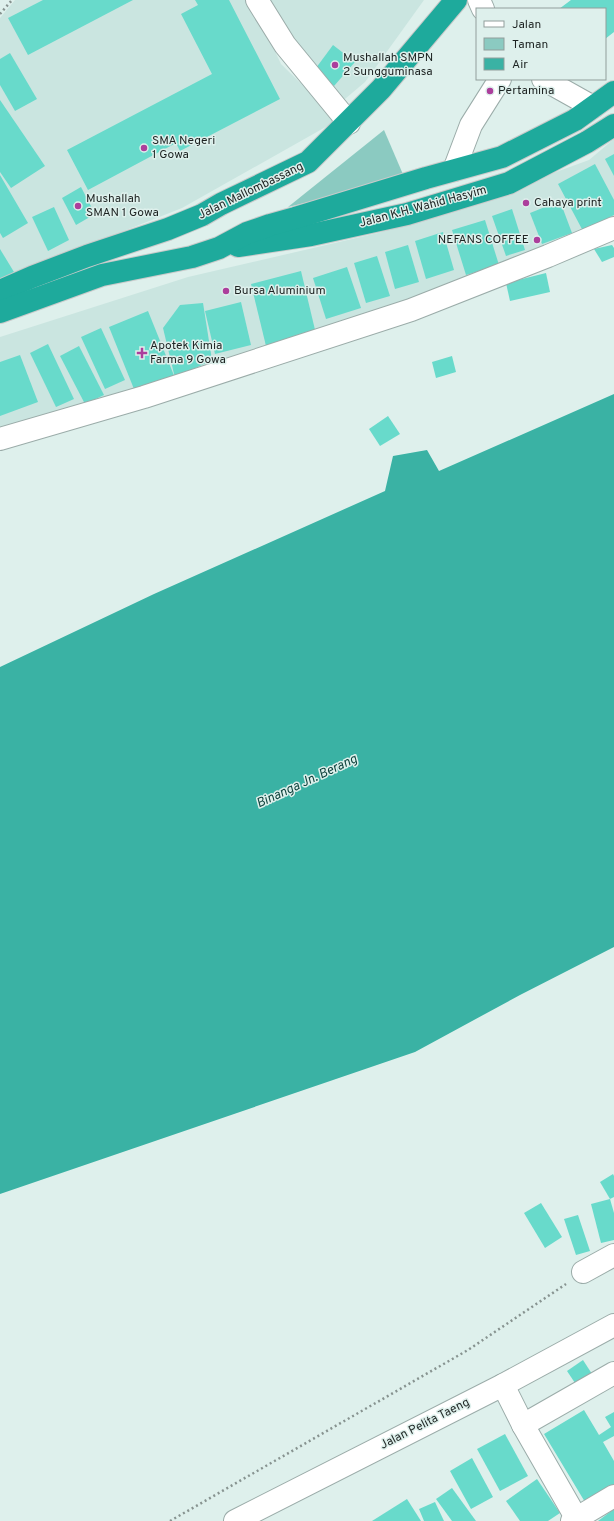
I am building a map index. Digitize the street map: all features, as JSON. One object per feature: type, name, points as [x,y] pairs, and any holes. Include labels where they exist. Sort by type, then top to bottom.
[{"type":"highway","name":"Jalan Mallombassang","points":[[2,302],[32,277],[87,256],[168,229],[202,215],[221,204],[308,162],[349,123],[381,89],[456,0]]},
{"type":"highway","points":[[2,302],[42,296],[102,275],[192,256],[219,248],[247,233],[270,224],[502,157],[575,120],[614,92]]},
{"type":"highway","name":"Jalan K.H. Wahid Hasyim","points":[[219,248],[311,235],[407,214],[509,183],[587,142],[614,125]]},
{"type":"street","points":[[257,0],[285,46],[349,123]]},
{"type":"street","points":[[454,170],[471,125],[499,80]]},
{"type":"street","points":[[545,80],[593,107]]},
{"type":"street","points":[[0,440],[144,397],[411,310],[548,256],[614,228]]},
{"type":"street","points":[[583,1272],[614,1255]]},
{"type":"street","name":"Jalan Pelita Taeng","points":[[235,1521],[503,1385],[614,1325]]},
{"type":"street","points":[[522,1425],[614,1373]]},
{"type":"street","points":[[503,1385],[522,1425],[576,1520],[614,1496]]},
{"type":"path","points":[[0,14],[12,0]]},
{"type":"path","points":[[170,1521],[468,1350],[583,1272]]},
{"type":"shaded area","name":"SMA Negeri 1 Gowa","points":[[15,0],[251,0],[281,64],[338,120],[182,208],[0,280],[0,18]]},
{"type":"shaded area","points":[[262,0],[424,0],[365,82],[339,104]]},
{"type":"shaded area","points":[[614,139],[614,229],[294,346],[0,438],[0,337],[188,277],[378,233],[449,211],[589,160]]},
{"type":"green space","points":[[384,130],[405,179],[288,207]]},
{"type":"water","name":"Binanga Jn. Berang","points":[[614,394],[614,947],[520,995],[415,1052],[0,1194],[0,667],[154,594],[385,491],[393,456],[427,450],[439,471]]},
{"type":"building","points":[[43,0],[133,0],[28,55],[8,18]]},
{"type":"building","points":[[195,0],[229,0],[280,99],[180,151],[176,143],[88,190],[67,150],[212,74],[181,14],[198,5]]},
{"type":"building","points":[[571,0],[614,0],[614,32],[606,38],[606,8],[560,8]]},
{"type":"building","name":"Mushallah SMPN 2 Sungguminasa","points":[[333,45],[355,62],[334,86],[316,68]]},
{"type":"building","points":[[10,53],[37,99],[15,111],[0,85],[0,59]]},
{"type":"building","points":[[0,100],[45,166],[11,188],[0,172]]},
{"type":"building","points":[[614,154],[614,176],[605,159]]},
{"type":"building","points":[[595,164],[614,200],[614,215],[583,231],[558,184]]},
{"type":"building","points":[[0,175],[28,223],[3,238],[0,233]]},
{"type":"building","name":"Mushallah SMAN 1 Gowa","points":[[81,187],[95,214],[76,225],[62,198]]},
{"type":"building","points":[[560,201],[572,233],[542,244],[530,213]]},
{"type":"building","points":[[54,207],[69,240],[48,251],[32,217]]},
{"type":"building","points":[[512,209],[525,250],[506,256],[492,216]]},
{"type":"building","points":[[485,220],[499,265],[466,275],[452,230]]},
{"type":"building","points":[[443,232],[454,270],[426,279],[415,241]]},
{"type":"building","points":[[408,245],[419,282],[395,289],[385,252]]},
{"type":"building","points":[[612,245],[614,248],[614,257],[602,262],[594,249]]},
{"type":"building","points":[[0,249],[14,272],[0,281]]},
{"type":"building","points":[[377,256],[390,296],[366,303],[354,263]]},
{"type":"building","points":[[347,267],[361,308],[326,319],[313,278]]},
{"type":"building","points":[[301,271],[316,334],[266,346],[251,284]]},
{"type":"building","points":[[546,273],[550,292],[510,301],[506,283]]},
{"type":"building","points":[[241,302],[251,345],[215,354],[205,311]]},
{"type":"building","points":[[203,303],[212,360],[175,378],[163,328],[180,305]]},
{"type":"building","name":"Apotek Kimia Farma 9 Gowa","points":[[148,311],[175,378],[136,394],[109,327]]},
{"type":"building","points":[[101,328],[125,380],[105,389],[81,337]]},
{"type":"building","points":[[48,344],[74,399],[56,407],[30,353]]},
{"type":"building","points":[[79,346],[104,395],[85,404],[60,356]]},
{"type":"building","points":[[20,355],[38,402],[0,416],[0,362]]},
{"type":"building","points":[[452,356],[456,372],[436,378],[432,362]]},
{"type":"building","points":[[388,416],[400,434],[380,446],[369,429]]},
{"type":"building","points":[[613,1174],[614,1197],[610,1199],[600,1182]]},
{"type":"building","points":[[610,1199],[614,1213],[614,1240],[601,1243],[591,1204]]},
{"type":"building","points":[[541,1203],[562,1237],[545,1248],[524,1213]]},
{"type":"building","points":[[578,1215],[590,1251],[576,1255],[564,1219]]},
{"type":"building","points":[[583,1360],[594,1377],[575,1383],[567,1371]]},
{"type":"building","points":[[584,1410],[599,1435],[611,1427],[605,1417],[614,1412],[614,1436],[603,1442],[614,1461],[614,1491],[588,1507],[544,1434]]},
{"type":"building","points":[[505,1434],[528,1476],[500,1491],[477,1449]]},
{"type":"building","points":[[472,1458],[493,1497],[471,1509],[450,1471]]},
{"type":"building","points":[[537,1479],[560,1513],[548,1521],[520,1521],[506,1501]]},
{"type":"building","points":[[452,1488],[476,1521],[452,1521],[436,1499]]},
{"type":"building","points":[[407,1499],[421,1521],[372,1521]]},
{"type":"building","points":[[435,1502],[444,1521],[424,1521],[419,1509]]},
{"type":"building","points":[[614,1509],[614,1521],[598,1521]]},
{"type":"place","name":"Mushallah SMPN 2 Sungguminasa","points":[[335,65]]},
{"type":"place","name":"Pertamina","points":[[490,91]]},
{"type":"place","name":"SMA Negeri 1 Gowa","points":[[144,148]]},
{"type":"place","name":"Cahaya print","points":[[526,203]]},
{"type":"place","name":"Mushallah SMAN 1 Gowa","points":[[78,206]]},
{"type":"place","name":"NEFANS COFFEE","points":[[537,240]]},
{"type":"place","name":"Bursa Aluminium","points":[[226,291]]},
{"type":"place","name":"Apotek Kimia Farma 9 Gowa","points":[[142,353]]}]
